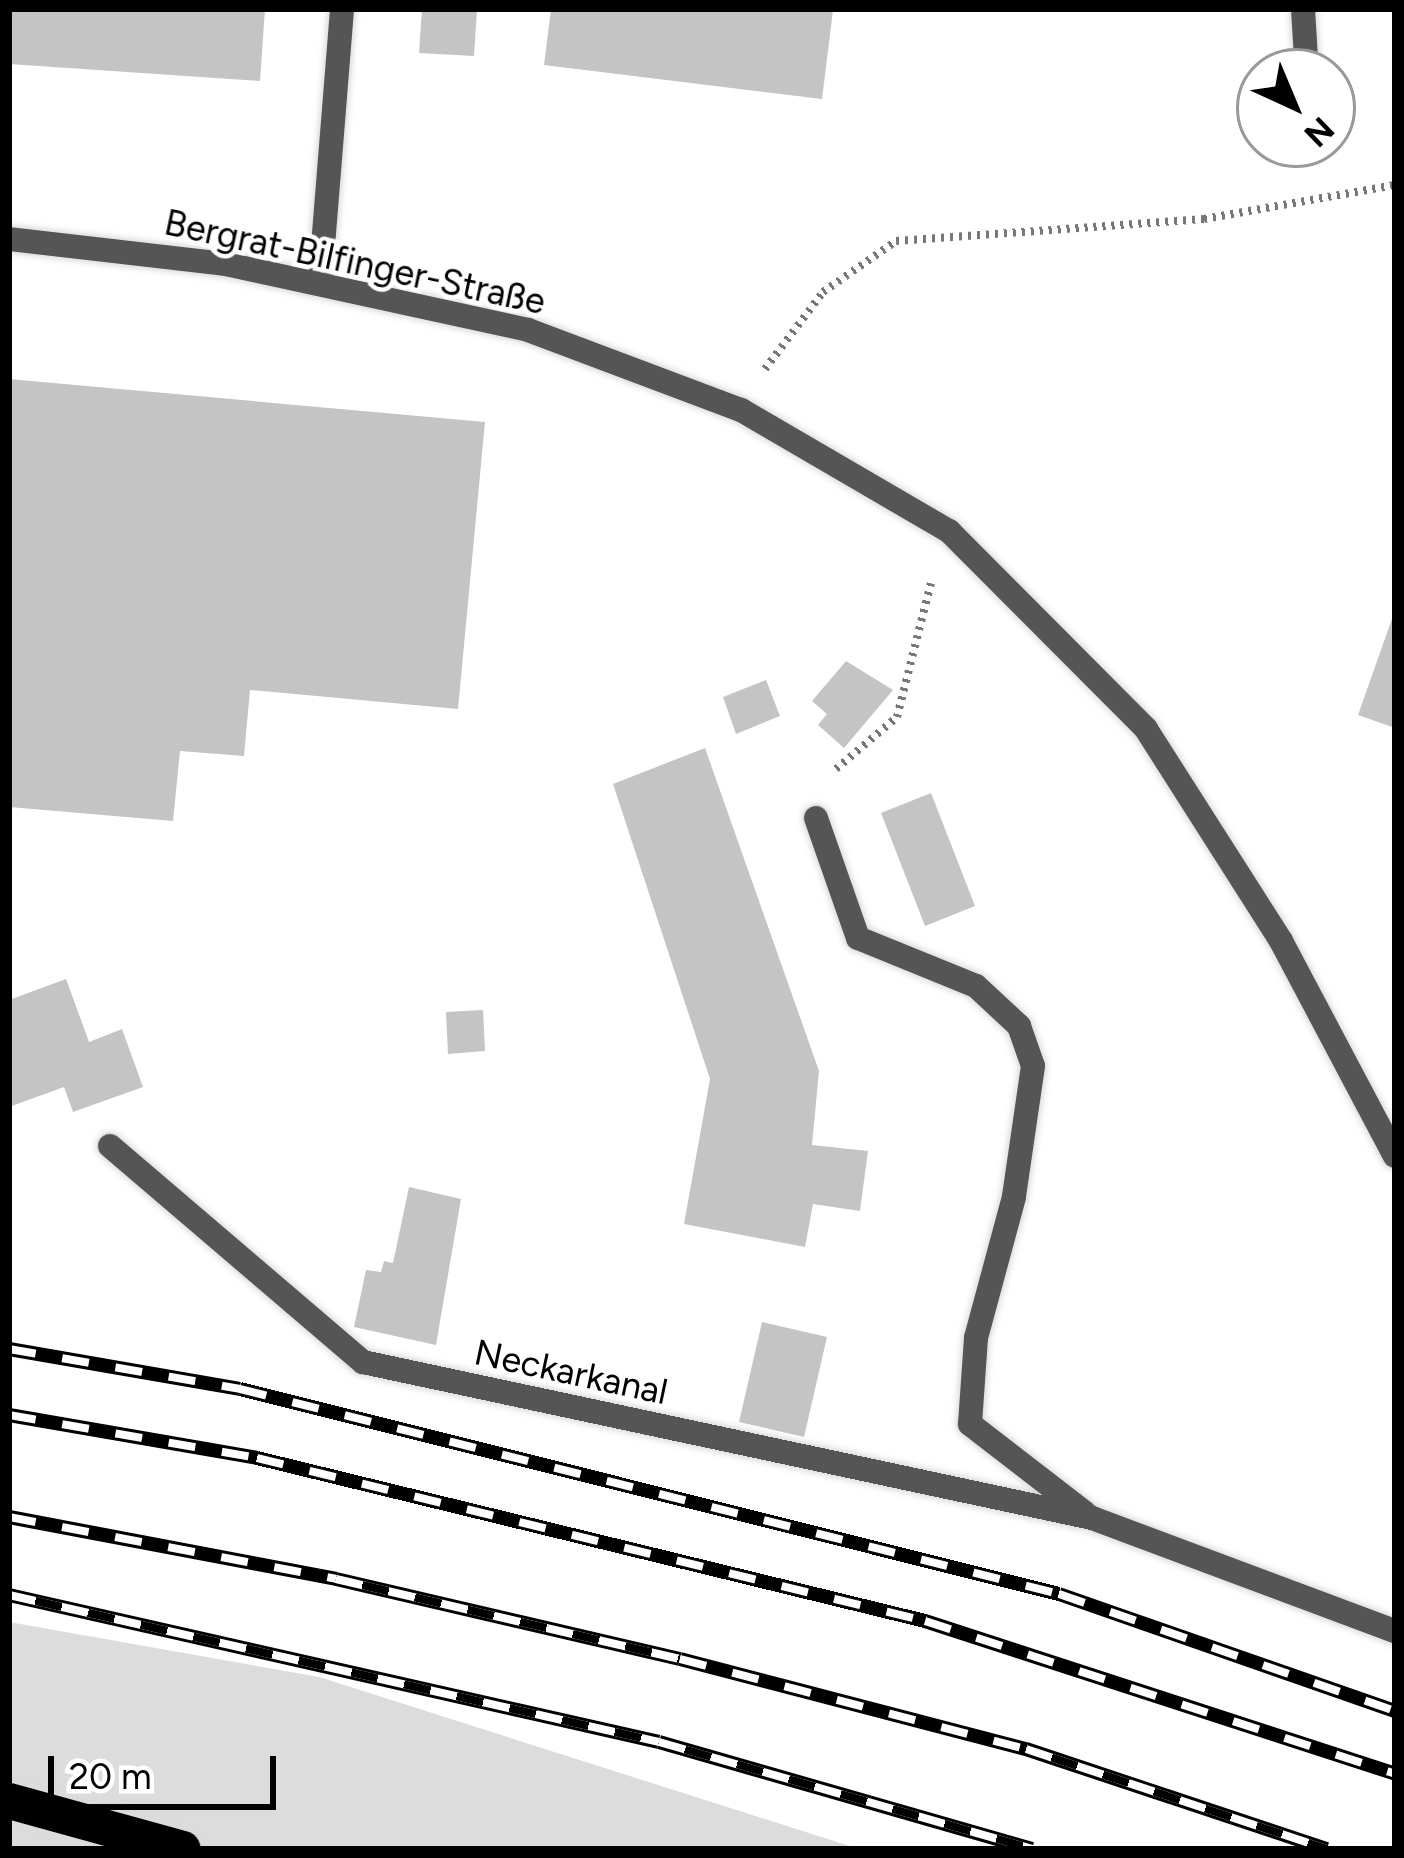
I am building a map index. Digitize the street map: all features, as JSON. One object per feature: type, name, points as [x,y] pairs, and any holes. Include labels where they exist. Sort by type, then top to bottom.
[{"type":"highway","points":[[9,1801],[183,1849]]},
{"type":"street","points":[[320,283],[342,9]]},
{"type":"street","points":[[1303,9],[1305,48]]},
{"type":"street","name":"Bergrat-Bilfinger-Straße","points":[[9,239],[320,283],[528,330],[741,410],[949,531],[1146,729],[1281,941],[1395,1156]]},
{"type":"street","name":"Neckarkanal","points":[[816,818],[858,938],[976,986],[1019,1026],[1033,1066],[1014,1197],[976,1338],[970,1424],[1092,1518]]},
{"type":"street","name":"Neckarkanal","points":[[110,1146],[363,1363],[1092,1518],[1395,1631]]},
{"type":"path","points":[[741,410],[778,346],[823,292],[896,241],[1204,218],[1395,185]]},
{"type":"path","points":[[816,818],[831,772],[898,717],[913,632],[949,531]]},
{"type":"shaded area","points":[[9,1622],[319,1677],[859,1849],[9,1849]]},
{"type":"building","points":[[9,9],[265,9],[260,81],[9,64]]},
{"type":"building","points":[[422,9],[477,9],[474,56],[419,53]]},
{"type":"building","points":[[551,9],[833,10],[822,99],[544,65]]},
{"type":"building","points":[[9,379],[485,422],[458,709],[250,690],[244,756],[180,751],[173,821],[9,807]]},
{"type":"building","points":[[1395,613],[1395,728],[1358,715]]},
{"type":"building","points":[[846,661],[893,690],[844,748],[818,725],[827,714],[812,701]]},
{"type":"building","points":[[766,680],[780,716],[736,734],[723,697]]},
{"type":"building","points":[[705,748],[819,1071],[812,1145],[868,1151],[860,1211],[813,1204],[805,1247],[684,1224],[710,1079],[613,784]]},
{"type":"building","points":[[931,793],[975,906],[925,926],[881,813]]},
{"type":"building","points":[[66,979],[89,1042],[122,1029],[143,1087],[73,1112],[64,1087],[9,1107],[9,1000]]},
{"type":"building","points":[[483,1010],[485,1051],[448,1054],[446,1012]]},
{"type":"building","points":[[409,1187],[461,1199],[436,1345],[354,1327],[366,1270],[381,1272],[384,1261],[393,1263]]},
{"type":"building","points":[[762,1322],[827,1337],[804,1437],[739,1422]]},
{"type":"railway","points":[[9,1349],[240,1389],[1059,1594],[1395,1711]]},
{"type":"railway","points":[[9,1415],[257,1458],[925,1621],[1395,1774]]},
{"type":"railway","points":[[9,1517],[336,1579],[680,1659],[1026,1749],[1327,1849]]},
{"type":"railway","points":[[9,1595],[659,1742],[1032,1849]]}]
